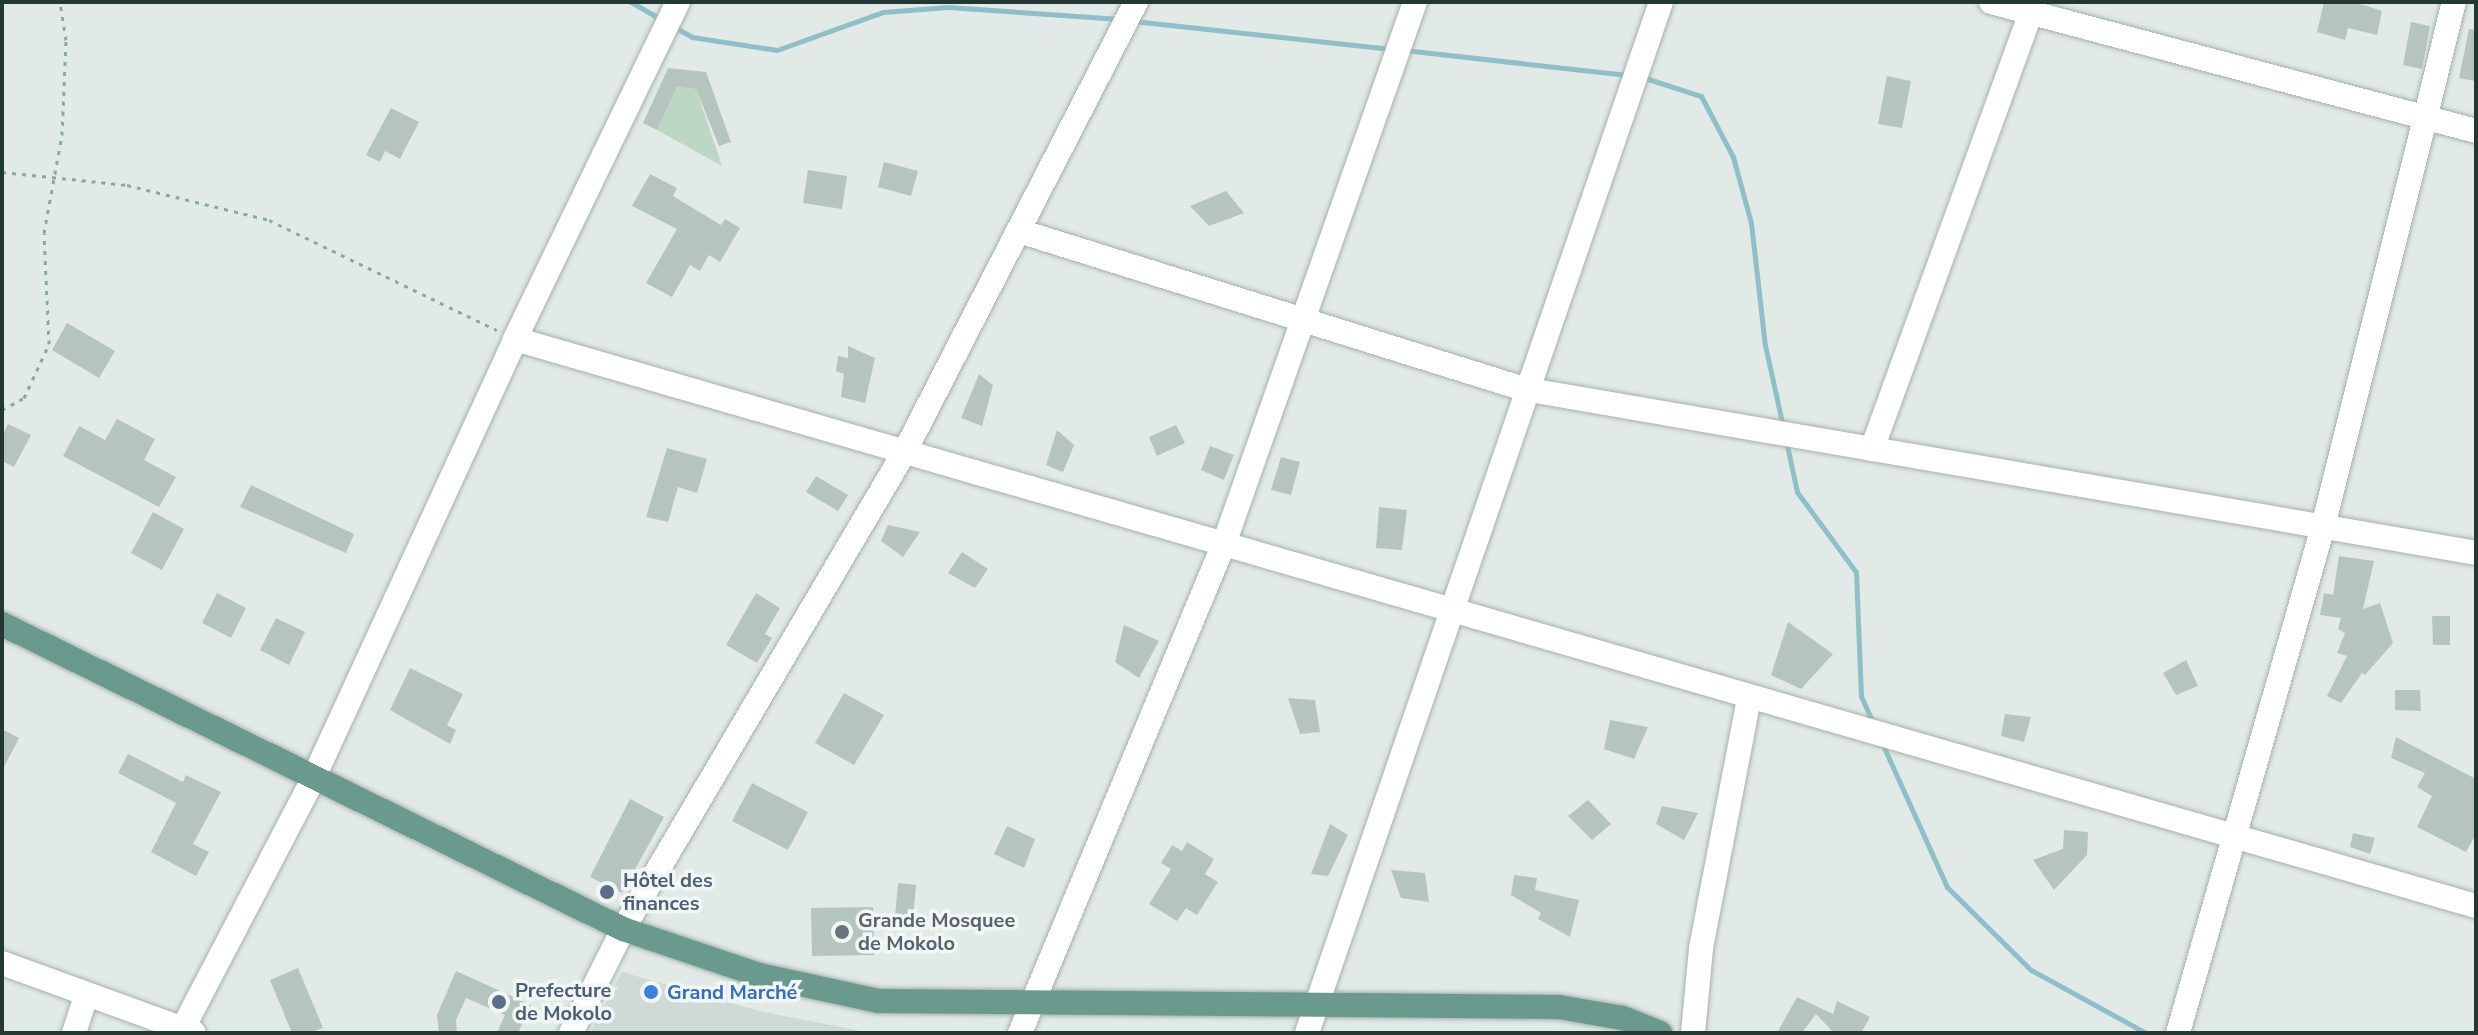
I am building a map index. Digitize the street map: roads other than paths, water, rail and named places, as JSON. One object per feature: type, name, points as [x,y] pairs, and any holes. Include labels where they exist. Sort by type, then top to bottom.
[{"type":"main road","points":[[2,624],[623,929],[759,975],[878,1001],[1559,1007],[1623,1018],[1660,1033]]},
{"type":"street","points":[[2,963],[188,1031],[314,777],[515,339],[678,2]]},
{"type":"street","points":[[571,1033],[623,929],[905,451],[1136,2]]},
{"type":"street","points":[[1020,1033],[1035,1004],[1225,541],[1415,2]]},
{"type":"street","points":[[1307,1033],[1455,615],[1524,389],[1628,103],[1661,2]]},
{"type":"street","points":[[1991,2],[2033,7],[2476,131]]},
{"type":"street","points":[[2178,1031],[2323,527],[2454,2]]},
{"type":"street","points":[[1872,449],[2033,7]]},
{"type":"street","points":[[1019,231],[1304,324],[1524,389],[2476,553]]},
{"type":"street","points":[[515,339],[1225,541],[1455,615],[1749,698],[1905,738],[2476,906]]},
{"type":"street","points":[[1693,1033],[1701,948],[1749,698]]},
{"type":"street","points":[[74,1033],[86,996]]},
{"type":"waterway","points":[[631,2],[660,19]]},
{"type":"waterway","points":[[673,26],[692,37],[777,50],[883,12],[948,7],[1120,19]]},
{"type":"waterway","points":[[1133,21],[1390,49]]},
{"type":"waterway","points":[[1404,50],[1628,75]]},
{"type":"waterway","points":[[1642,77],[1701,96],[1733,157],[1751,223],[1765,345],[1783,427]]},
{"type":"waterway","points":[[1786,441],[1797,492],[1856,572],[1861,696],[1873,723]]},
{"type":"waterway","points":[[1882,743],[1947,887],[2031,970],[2146,1033]]},
{"type":"place","name":"Hôtel des finances","points":[[607,892]]},
{"type":"place","name":"Grande Mosquee de Mokolo","points":[[842,932]]},
{"type":"place","name":"Grand Marché","points":[[651,992]]},
{"type":"place","name":"Prefecture de Mokolo","points":[[499,1002]]}]
